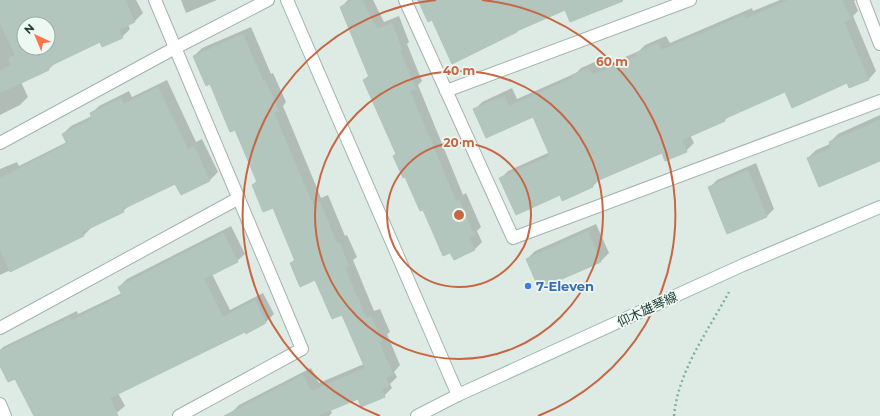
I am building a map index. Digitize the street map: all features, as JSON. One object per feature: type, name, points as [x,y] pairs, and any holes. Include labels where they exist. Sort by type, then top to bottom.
[{"type":"street","points":[[155,0],[302,349],[178,416]]},
{"type":"street","points":[[0,143],[175,48],[268,0]]},
{"type":"street","points":[[287,0],[458,395]]},
{"type":"street","points":[[405,0],[513,238],[880,101]]},
{"type":"street","points":[[446,91],[690,0]]},
{"type":"street","points":[[864,0],[880,44]]},
{"type":"street","points":[[0,328],[239,198]]},
{"type":"street","name":"仰木雄琴線","points":[[417,416],[458,395],[743,265],[880,207]]},
{"type":"street","points":[[0,404],[5,416]]},
{"type":"path","points":[[674,416],[675,403],[684,373],[743,265]]},
{"type":"building","points":[[0,0],[125,0],[135,22],[119,30],[123,38],[102,47],[100,42],[48,67],[49,70],[0,93],[0,71],[11,65],[8,58],[15,55],[0,23]]},
{"type":"building","points":[[353,0],[362,0],[377,29],[392,23],[402,50],[400,51],[416,89],[410,91],[456,201],[459,200],[474,235],[469,237],[475,250],[454,260],[450,253],[443,256],[423,210],[420,211],[405,177],[403,178],[393,156],[396,154],[363,80],[369,77],[340,7]]},
{"type":"building","points":[[418,0],[623,1],[570,22],[565,10],[517,31],[452,64],[432,20],[428,22]]},
{"type":"building","points":[[788,0],[842,0],[851,19],[844,22],[869,80],[849,88],[847,83],[792,108],[785,92],[724,119],[725,121],[682,140],[687,152],[665,161],[662,153],[592,183],[593,187],[562,201],[560,195],[516,215],[499,178],[550,156],[533,117],[486,138],[473,109],[504,96],[509,106],[573,78],[572,75],[589,68],[592,75],[637,56],[636,53],[658,43],[662,50],[744,15],[745,19]]},
{"type":"building","points":[[243,34],[263,81],[265,80],[279,111],[274,113],[313,205],[320,202],[337,243],[339,242],[349,266],[345,268],[366,318],[371,316],[382,341],[379,342],[393,374],[386,378],[389,386],[382,389],[385,397],[361,407],[358,399],[317,416],[224,416],[303,375],[311,391],[365,368],[342,315],[332,319],[315,280],[300,287],[290,263],[295,261],[273,208],[263,212],[252,185],[257,182],[235,130],[230,132],[210,84],[206,86],[193,56]]},
{"type":"building","points":[[158,87],[188,149],[194,146],[210,181],[181,195],[175,184],[123,209],[124,212],[82,232],[84,236],[10,272],[0,249],[0,178],[67,144],[62,134],[92,119],[90,113],[121,98],[124,104]]},
{"type":"building","points":[[880,120],[880,161],[819,187],[807,158],[831,148],[829,142]]},
{"type":"building","points":[[748,170],[767,217],[727,234],[708,187]]},
{"type":"building","points":[[588,231],[601,262],[539,289],[526,259]]},
{"type":"building","points":[[223,233],[238,262],[204,279],[223,317],[255,300],[266,323],[246,334],[245,332],[110,398],[118,416],[34,416],[15,379],[8,382],[0,366],[0,351],[69,318],[71,321],[122,295],[118,287]]},
{"type":"place","name":"7-Eleven","points":[[528,286]]}]
